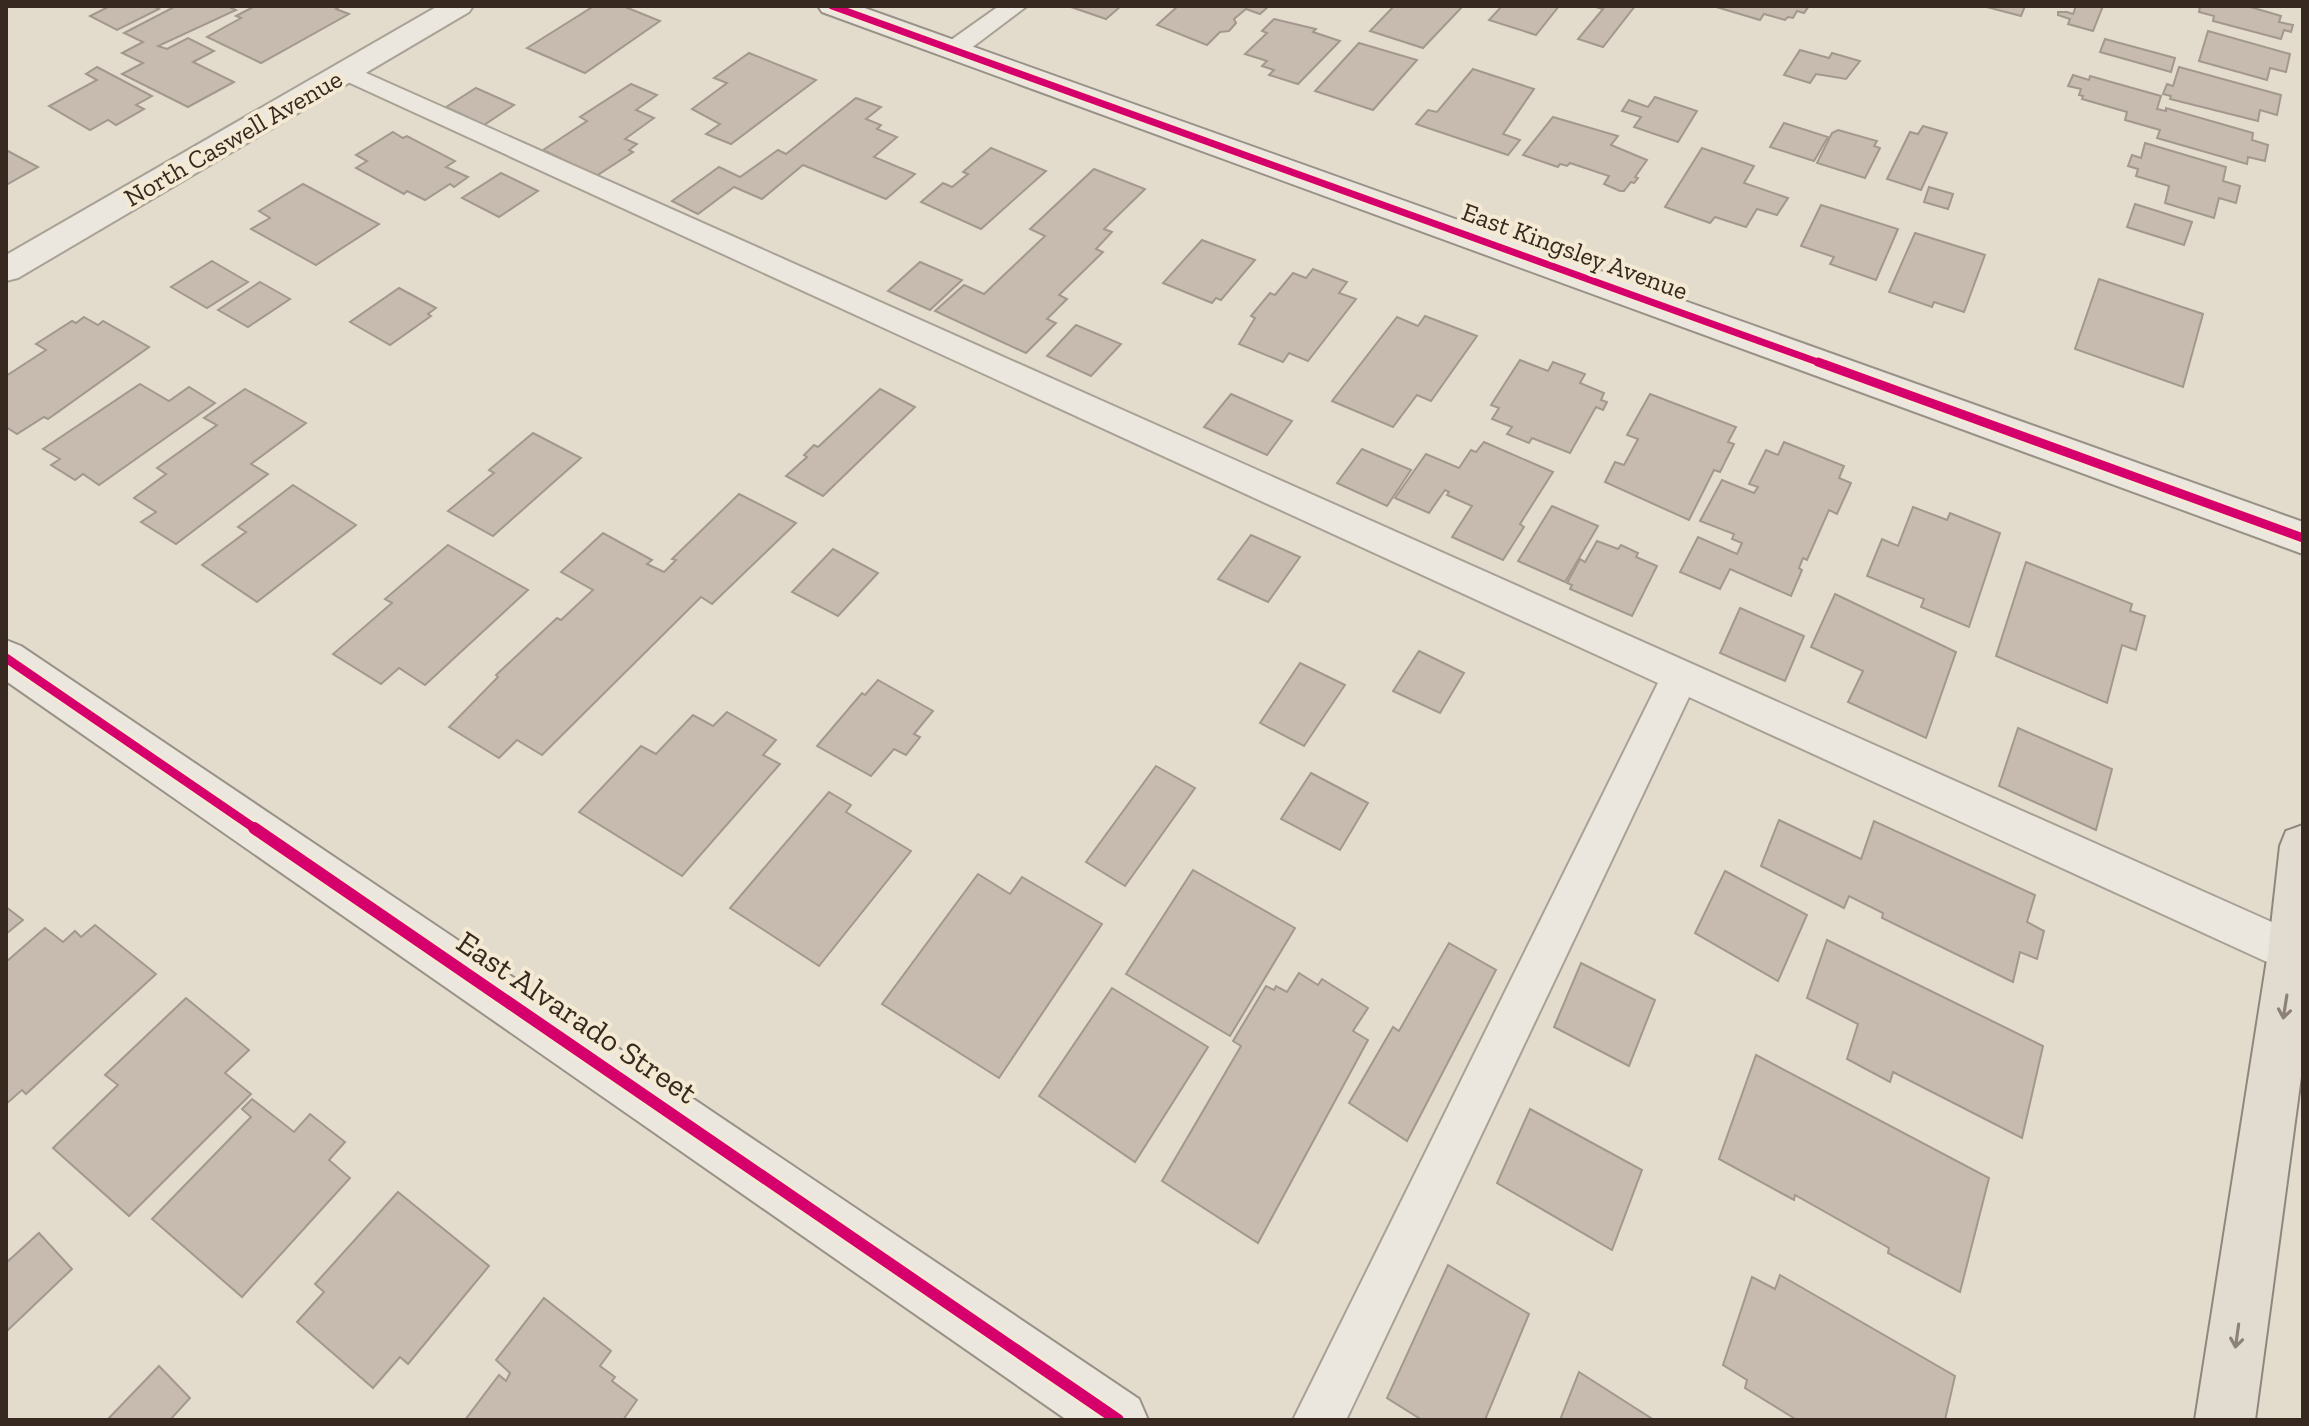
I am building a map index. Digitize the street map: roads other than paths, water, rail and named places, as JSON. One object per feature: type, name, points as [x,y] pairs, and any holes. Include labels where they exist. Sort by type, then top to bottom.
[{"type":"main road","points":[[2225,1420],[2293,953],[2303,846]]},
{"type":"street","name":"North Caswell Avenue","points":[[6,270],[459,6]]},
{"type":"street","name":"East Kingsley Avenue","points":[[832,6],[2303,538]]},
{"type":"street","name":"East Alvarado Street","points":[[6,658],[1118,1420]]},
{"type":"lane","points":[[953,50],[1015,6]]},
{"type":"lane","points":[[346,72],[2293,953]]},
{"type":"lane","points":[[1319,1420],[1680,676]]}]
